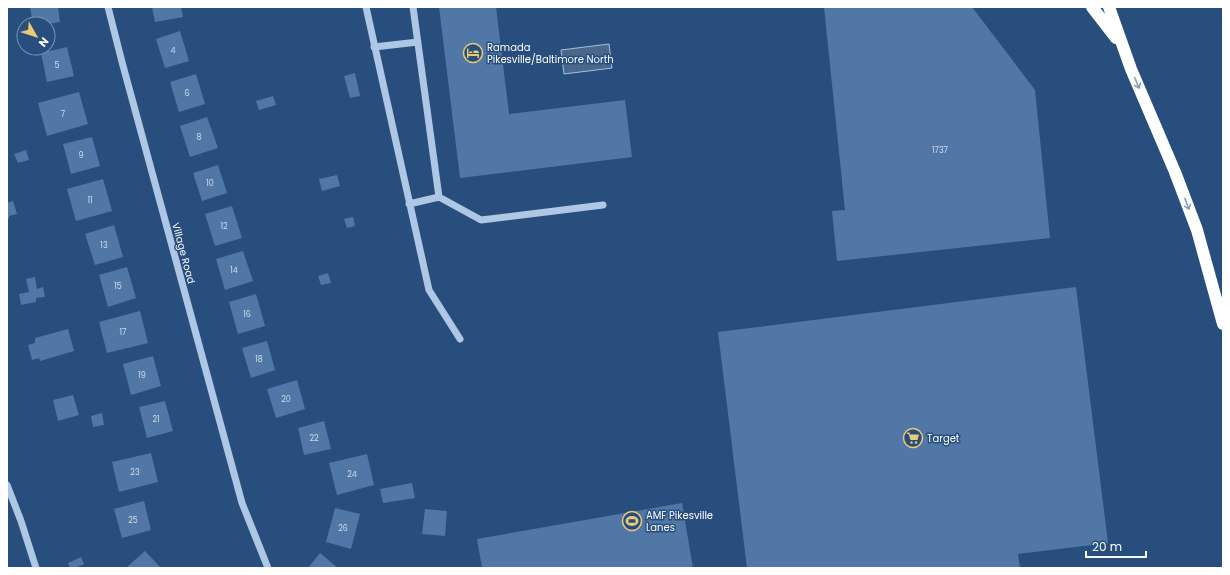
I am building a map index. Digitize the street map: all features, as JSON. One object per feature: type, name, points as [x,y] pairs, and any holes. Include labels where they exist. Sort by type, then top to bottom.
[{"type":"highway","points":[[1092,7],[1123,47]]},
{"type":"highway","points":[[1109,7],[1123,47],[1175,172],[1197,230],[1223,324]]},
{"type":"street","name":"Village Road","points":[[108,7],[242,503],[268,568]]},
{"type":"street","points":[[366,7],[429,290],[460,339]]},
{"type":"street","points":[[413,7],[439,197]]},
{"type":"street","points":[[374,47],[418,42]]},
{"type":"street","points":[[409,204],[439,197],[481,220],[603,205]]},
{"type":"street","points":[[7,485],[21,521],[36,568]]},
{"type":"water","points":[[609,44],[612,68],[564,74],[561,50]]},
{"type":"building","points":[[30,7],[58,7],[60,22],[56,23],[56,16],[32,16]]},
{"type":"building","points":[[152,7],[181,7],[183,17],[155,22]]},
{"type":"building","name":"Ramada Pikesville/Baltimore North","points":[[439,7],[496,7],[509,114],[625,100],[632,157],[460,178]]},
{"type":"building","points":[[824,7],[972,7],[1035,90],[1050,238],[837,261],[832,211],[845,210]]},
{"type":"building","points":[[180,31],[189,61],[165,68],[156,39]]},
{"type":"building","points":[[67,47],[74,76],[47,82],[42,56],[56,56],[56,50]]},
{"type":"building","points":[[355,73],[360,96],[350,98],[344,76]]},
{"type":"building","points":[[196,74],[205,104],[179,112],[170,82]]},
{"type":"building","points":[[79,92],[88,124],[47,136],[38,103]]},
{"type":"building","points":[[273,96],[276,105],[259,110],[256,101]]},
{"type":"building","points":[[207,117],[218,148],[190,157],[180,126]]},
{"type":"building","points":[[92,137],[100,166],[71,174],[63,144]]},
{"type":"building","points":[[26,150],[29,160],[18,163],[14,154]]},
{"type":"building","points":[[218,165],[227,193],[202,201],[193,173]]},
{"type":"building","points":[[337,175],[340,186],[322,191],[319,179]]},
{"type":"building","points":[[103,179],[112,211],[76,221],[67,189]]},
{"type":"building","points":[[13,201],[17,214],[9,216],[7,219],[7,203]]},
{"type":"building","points":[[232,206],[242,238],[215,246],[205,214]]},
{"type":"building","points":[[353,217],[355,226],[347,228],[344,219]]},
{"type":"building","points":[[114,225],[123,257],[95,265],[85,234]]},
{"type":"building","points":[[243,251],[253,281],[225,290],[216,259]]},
{"type":"building","points":[[127,267],[136,298],[108,307],[99,275]]},
{"type":"building","points":[[328,273],[331,283],[321,285],[318,276]]},
{"type":"building","points":[[35,277],[37,289],[43,287],[45,297],[36,298],[36,302],[21,305],[19,294],[29,292],[26,279]]},
{"type":"building","name":"Target","points":[[1076,287],[1108,543],[1018,554],[1020,568],[747,568],[718,332]]},
{"type":"building","points":[[256,294],[265,326],[238,334],[229,302]]},
{"type":"building","points":[[140,311],[148,343],[107,353],[99,322]]},
{"type":"building","points":[[68,329],[74,351],[40,361],[39,358],[32,360],[28,345],[35,343],[35,338]]},
{"type":"building","points":[[267,341],[275,370],[251,378],[242,348]]},
{"type":"building","points":[[153,356],[161,386],[131,395],[123,364]]},
{"type":"building","points":[[297,380],[305,409],[276,418],[267,389]]},
{"type":"building","points":[[73,395],[79,415],[58,421],[53,400]]},
{"type":"building","points":[[165,401],[173,431],[147,438],[139,407]]},
{"type":"building","points":[[102,413],[104,425],[93,427],[91,416]]},
{"type":"building","points":[[324,421],[331,449],[304,455],[298,428]]},
{"type":"building","points":[[151,453],[158,482],[119,492],[112,462]]},
{"type":"building","points":[[367,454],[374,485],[337,495],[329,463]]},
{"type":"building","points":[[412,483],[415,498],[383,503],[380,489]]},
{"type":"building","points":[[144,501],[151,530],[122,538],[114,509]]},
{"type":"building","name":"AMF Pikesville Lanes","points":[[682,503],[693,568],[482,568],[477,539]]},
{"type":"building","points":[[335,508],[360,514],[351,549],[326,542]]},
{"type":"building","points":[[425,509],[447,511],[445,536],[422,534]]},
{"type":"building","points":[[145,551],[161,568],[126,568]]},
{"type":"building","points":[[320,553],[338,568],[308,568]]},
{"type":"building","points":[[81,557],[84,564],[75,568],[70,568],[68,563]]},
{"type":"place","name":"Ramada Pikesville/Baltimore North","points":[[473,53]]},
{"type":"place","name":"Target","points":[[913,438]]},
{"type":"place","name":"AMF Pikesville Lanes","points":[[632,521]]}]
